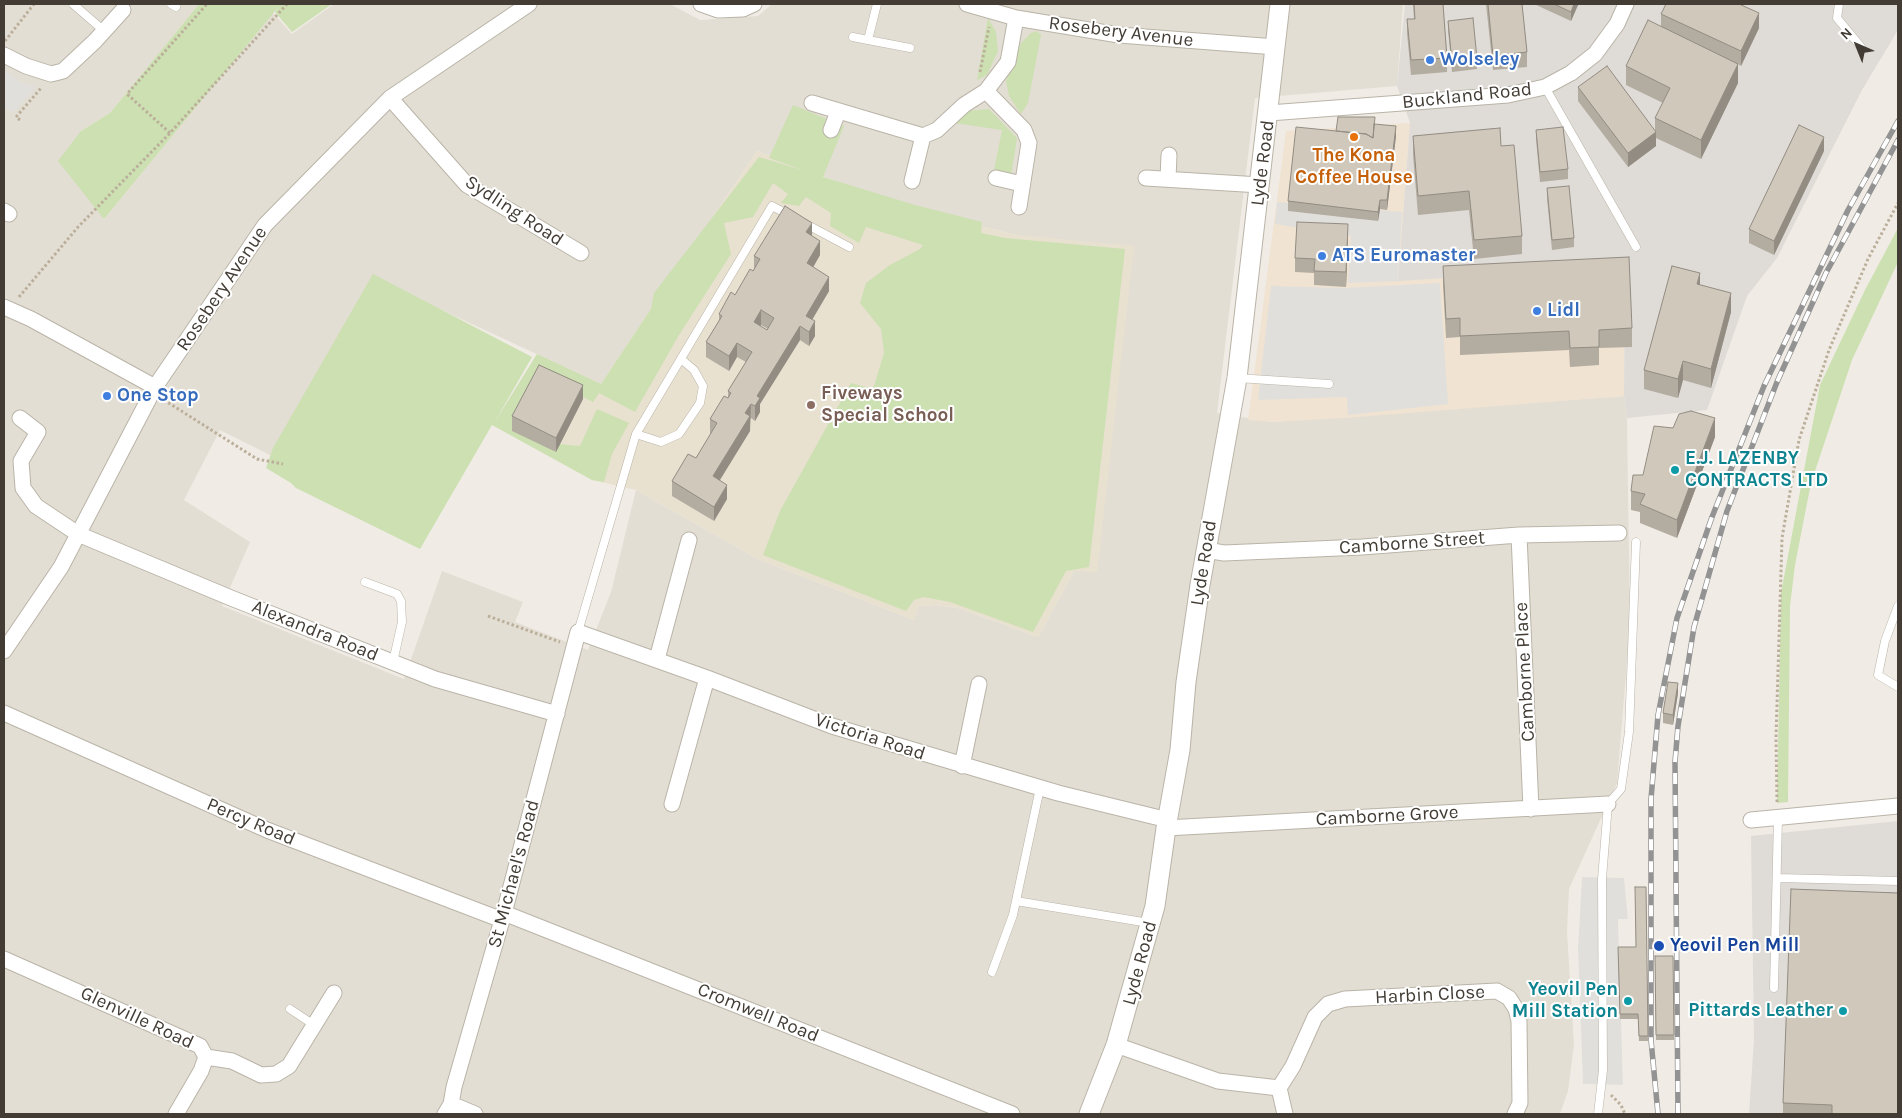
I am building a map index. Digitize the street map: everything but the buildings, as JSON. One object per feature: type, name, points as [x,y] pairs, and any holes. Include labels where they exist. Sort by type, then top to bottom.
[{"type":"street","name":"Rosebery Avenue","points":[[4,651],[61,567],[154,390],[264,225],[390,98],[529,4]]},
{"type":"street","points":[[702,4],[718,10],[743,10],[754,4]]},
{"type":"street","name":"Rosebery Avenue","points":[[967,4],[1016,18],[1119,35],[1276,47]]},
{"type":"street","name":"Lyde Road","points":[[1089,1114],[1116,1045],[1156,906],[1167,824],[1180,750],[1186,682],[1206,550],[1237,378],[1269,113],[1280,4]]},
{"type":"street","name":"Buckland Road","points":[[1269,113],[1508,95],[1545,87],[1571,73],[1595,54],[1617,24],[1626,4]]},
{"type":"street","points":[[4,55],[26,66],[51,74],[64,71],[95,41],[125,7]]},
{"type":"street","points":[[812,102],[838,112],[923,136],[937,130],[980,94],[1008,62],[1016,18]]},
{"type":"street","points":[[980,94],[1024,130],[1027,136],[1029,143],[1019,207]]},
{"type":"street","name":"Sydling Road","points":[[390,98],[467,185],[581,253]]},
{"type":"street","points":[[832,130],[838,112]]},
{"type":"street","points":[[912,182],[923,136]]},
{"type":"street","points":[[1168,179],[1170,155]]},
{"type":"street","points":[[996,178],[1022,184]]},
{"type":"street","points":[[1146,178],[1260,185]]},
{"type":"street","points":[[6,308],[31,319],[154,390]]},
{"type":"street","name":"Alexandra Road","points":[[20,418],[38,432],[21,461],[23,488],[36,506],[78,534],[231,598],[435,679],[557,714]]},
{"type":"street","name":"Camborne Street","points":[[1206,550],[1224,553],[1352,548],[1519,535],[1619,533]]},
{"type":"street","name":"Camborne Place","points":[[1519,535],[1531,808]]},
{"type":"street","points":[[656,659],[690,540]]},
{"type":"street","name":"St Michael's Road","points":[[448,1109],[503,916],[578,632]]},
{"type":"street","name":"Victoria Road","points":[[578,632],[656,659],[832,726],[962,766],[1167,824]]},
{"type":"street","points":[[672,804],[707,678]]},
{"type":"street","points":[[962,766],[979,684]]},
{"type":"street","name":"Percy Road","points":[[4,713],[267,830],[503,916]]},
{"type":"street","name":"Camborne Grove","points":[[1167,824],[1608,804]]},
{"type":"street","points":[[1751,820],[1898,806]]},
{"type":"street","name":"Cromwell Road","points":[[503,916],[1012,1114]]},
{"type":"street","name":"Glenville Road","points":[[4,959],[200,1046],[206,1057],[201,1071],[176,1114]]},
{"type":"street","name":"Harbin Close","points":[[1279,1088],[1293,1066],[1315,1017],[1328,1004],[1345,999],[1497,992],[1509,998],[1516,1009],[1519,1021],[1520,1103],[1515,1114]]},
{"type":"street","points":[[206,1057],[232,1061],[261,1075],[276,1074],[289,1066],[334,993]]},
{"type":"street","points":[[1116,1045],[1218,1081],[1279,1088],[1285,1114]]},
{"type":"street","points":[[448,1109],[475,1114]]},
{"type":"lane","points":[[73,4],[103,30]]},
{"type":"lane","points":[[868,40],[878,4]]},
{"type":"lane","points":[[1839,4],[1837,18],[1861,47]]},
{"type":"lane","points":[[853,37],[910,48]]},
{"type":"lane","points":[[1545,87],[1636,247]]},
{"type":"lane","points":[[578,632],[636,434],[772,206],[849,247]]},
{"type":"lane","points":[[636,434],[661,442],[678,434],[700,403],[703,386],[694,370],[681,359]]},
{"type":"lane","points":[[1237,378],[1329,384]]},
{"type":"lane","points":[[1598,1114],[1603,1070],[1602,879],[1608,804],[1621,789],[1629,732],[1636,542]]},
{"type":"lane","points":[[365,582],[397,594],[401,601],[402,622],[393,662]]},
{"type":"lane","points":[[1898,606],[1885,642],[1878,674],[1898,687]]},
{"type":"lane","points":[[992,972],[1016,900],[1040,788]]},
{"type":"lane","points":[[1774,988],[1778,818]]},
{"type":"lane","points":[[1778,878],[1898,881]]},
{"type":"lane","points":[[1016,900],[1151,923]]},
{"type":"lane","points":[[290,1009],[314,1025]]},
{"type":"path","points":[[4,43],[34,4]]},
{"type":"path","points":[[170,133],[127,94],[207,4]]},
{"type":"path","points":[[6,308],[78,227],[170,133],[287,4]]},
{"type":"path","points":[[980,94],[992,11]]},
{"type":"path","points":[[20,120],[16,117],[54,73]]},
{"type":"path","points":[[1778,818],[1776,738],[1782,538],[1799,440],[1829,350],[1868,259],[1898,202]]},
{"type":"path","points":[[154,390],[257,459],[284,464]]},
{"type":"path","points":[[488,616],[574,648]]},
{"type":"path","points":[[1601,1090],[1606,1089],[1621,1105],[1624,1114]]},
{"type":"shaded area","points":[[4,4],[199,4],[110,113],[81,131],[104,219],[273,13],[292,34],[334,4],[670,4],[700,20],[758,16],[772,4],[1403,4],[1397,86],[1255,98],[1217,413],[1272,422],[1624,396],[1627,418],[1630,625],[1617,783],[1569,889],[1567,931],[1574,1045],[1568,1091],[1560,1114],[4,1114]],"holes":[[[757,151],[912,210],[1017,235],[1097,571],[1074,571],[1038,637],[958,608],[936,605],[918,606],[914,620],[758,559],[636,490],[611,592],[588,650],[515,622],[523,602],[442,571],[404,679],[222,606],[250,542],[184,500],[220,430],[274,457],[375,279],[601,384]]]},
{"type":"shaded area","points":[[1405,4],[1898,4],[1898,30],[1862,90],[1777,258],[1747,296],[1707,410],[1627,418],[1624,396],[1625,267],[1398,281],[1410,123],[1397,86]]},
{"type":"shaded area","points":[[4,70],[22,83],[36,87],[13,113],[4,106]]},
{"type":"shaded area","points":[[1410,123],[1398,280],[1625,267],[1624,396],[1345,418],[1272,422],[1248,420],[1286,131]]},
{"type":"shaded area","name":"Fiveways Special School","points":[[757,151],[912,210],[1017,235],[1134,246],[1097,572],[1074,571],[1038,637],[958,608],[936,605],[918,606],[914,620],[758,559],[636,490],[592,480],[493,425],[537,354],[601,384]]},
{"type":"shaded area","points":[[1277,202],[1402,212],[1398,281],[1348,283],[1351,236],[1275,224]]},
{"type":"shaded area","points":[[1440,283],[1448,404],[1348,415],[1347,397],[1258,400],[1271,286],[1344,288]]},
{"type":"shaded area","points":[[1898,821],[1898,1114],[1749,1114],[1754,1039],[1751,836]]},
{"type":"shaded area","points":[[1582,877],[1624,878],[1628,919],[1618,919],[1623,1085],[1583,1084],[1578,949]]},
{"type":"green space","points":[[199,4],[332,4],[292,32],[275,12],[280,5],[104,219],[58,161],[81,131],[110,113]]},
{"type":"green space","points":[[988,18],[996,32],[998,51],[987,75],[977,80]]},
{"type":"green space","points":[[1037,31],[1041,35],[1028,103],[1021,114],[1009,96],[1006,81],[1021,43],[1031,33]]},
{"type":"green space","name":"Fiveways Special School","points":[[793,105],[844,126],[823,177],[915,205],[982,222],[981,233],[1005,238],[1125,249],[1089,567],[1066,571],[1033,632],[950,602],[924,597],[914,600],[906,611],[763,555],[780,511],[851,383],[873,389],[884,353],[881,329],[860,303],[866,283],[890,265],[920,249],[923,245],[866,227],[859,243],[830,226],[831,213],[806,197],[799,206],[781,203],[788,194],[773,183],[753,217],[724,223],[731,254],[679,335],[635,412],[599,393],[593,402],[538,374],[559,444],[580,446],[597,409],[629,423],[612,454],[604,482],[592,480],[492,425],[420,549],[296,488],[266,468],[273,448],[373,274],[532,357],[493,425],[537,354],[601,384],[651,309],[654,293],[759,157],[806,171],[769,158]]},
{"type":"green space","points":[[989,109],[1017,138],[1011,176],[994,170],[1002,130],[954,123],[966,111]]},
{"type":"green space","points":[[1898,228],[1898,262],[1852,360],[1811,483],[1795,565],[1790,606],[1788,802],[1777,803],[1781,593],[1820,385],[1865,290]]},
{"type":"railway","points":[[1658,1114],[1651,1040],[1651,799],[1658,715],[1677,618],[1712,517],[1764,386],[1848,210],[1898,121]]},
{"type":"railway","points":[[1678,1114],[1675,762],[1678,726],[1694,627],[1727,511],[1777,382],[1826,273],[1898,140]]},
{"type":"place","name":"Wolseley","points":[[1430,60]]},
{"type":"place","name":"The Kona Coffee House","points":[[1354,137]]},
{"type":"place","name":"ATS Euromaster","points":[[1322,256]]},
{"type":"place","name":"Lidl","points":[[1537,311]]},
{"type":"place","name":"One Stop","points":[[107,396]]},
{"type":"place","name":"Fiveways Special School","points":[[811,405]]},
{"type":"place","name":"E.J. LAZENBY CONTRACTS LTD","points":[[1675,470]]},
{"type":"place","name":"Yeovil Pen Mill","points":[[1659,946]]},
{"type":"place","name":"Yeovil Pen Mill Station","points":[[1628,1001]]},
{"type":"place","name":"Pittards Leather","points":[[1843,1011]]}]
